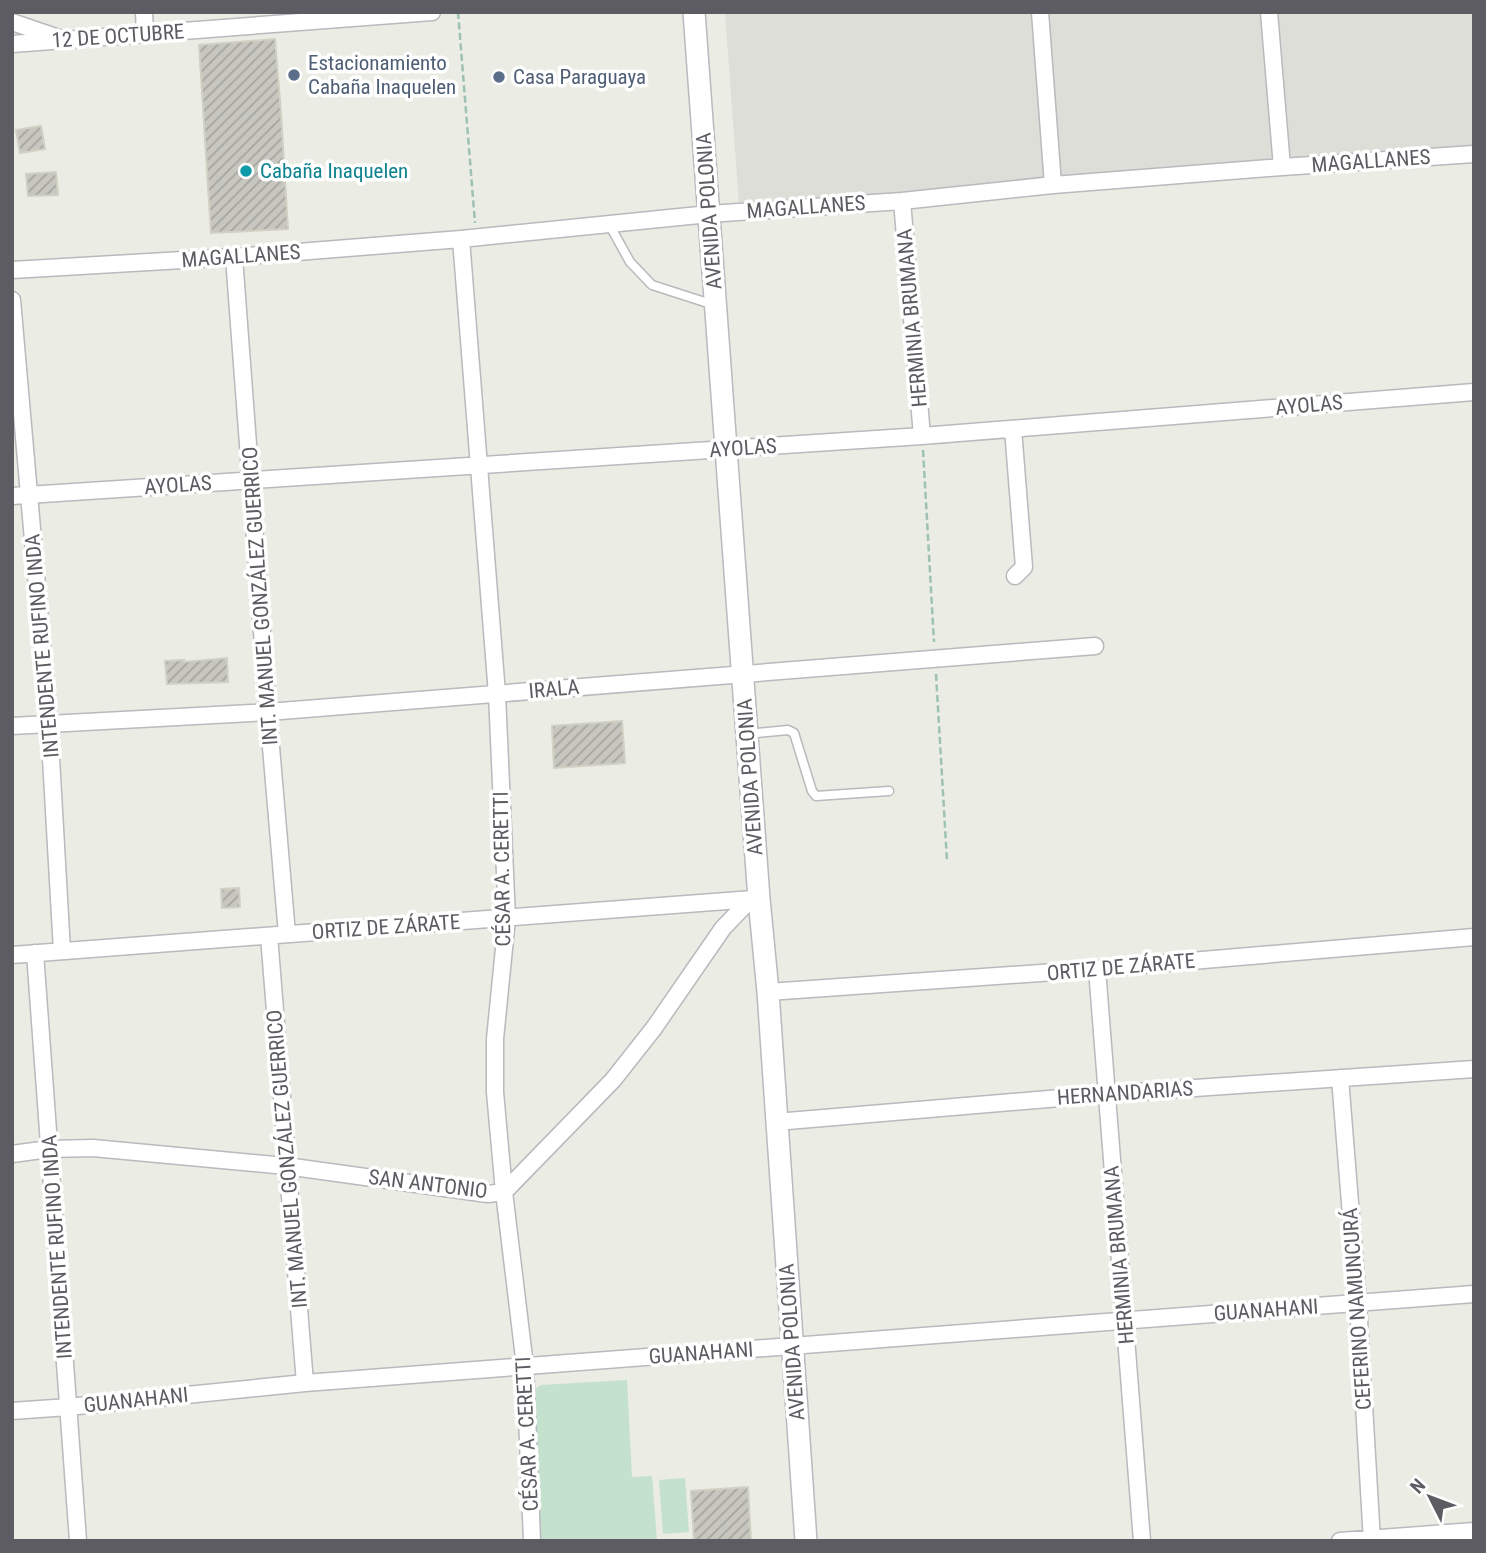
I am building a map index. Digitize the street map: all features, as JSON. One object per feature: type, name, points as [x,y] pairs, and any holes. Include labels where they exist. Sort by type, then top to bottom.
[{"type":"main road","name":"AVENIDA POLONIA","points":[[694,12],[743,673],[754,899],[768,992],[806,1541]]},
{"type":"street","points":[[144,12],[145,34]]},
{"type":"street","points":[[223,28],[245,12]]},
{"type":"street","name":"12 DE OCTUBRE","points":[[12,44],[432,12]]},
{"type":"street","points":[[1040,12],[1054,185]]},
{"type":"street","points":[[1269,12],[1282,167]]},
{"type":"street","points":[[12,22],[66,40]]},
{"type":"street","name":"MAGALLANES","points":[[12,270],[234,257],[469,238],[709,214],[902,201],[1054,185],[1474,154]]},
{"type":"street","name":"HERMINIA BRUMANA","points":[[902,201],[922,436]]},
{"type":"street","name":"CÉSAR A. CERETTI","points":[[469,238],[480,465],[497,694],[507,918],[495,1039],[495,1092],[525,1366],[532,1541]]},
{"type":"street","name":"INT. MANUEL GONZÁLEZ GUERRICO","points":[[234,257],[286,934]]},
{"type":"street","name":"INTENDENTE RUFINO INDA","points":[[12,300],[49,723],[62,951]]},
{"type":"street","name":"AYOLAS","points":[[12,496],[726,450],[1474,392]]},
{"type":"street","points":[[1013,429],[1024,567],[1015,576]]},
{"type":"street","name":"IRALA","points":[[12,726],[268,712],[1095,646]]},
{"type":"street","name":"ORTIZ DE ZÁRATE","points":[[12,955],[754,899]]},
{"type":"street","name":"SAN ANTONIO","points":[[12,1154],[49,1149],[93,1148],[286,1166],[488,1194],[504,1192],[613,1080],[654,1028],[723,928],[754,899]]},
{"type":"street","name":"INT. MANUEL GONZÁLEZ GUERRICO","points":[[269,936],[305,1383]]},
{"type":"street","name":"ORTIZ DE ZÁRATE","points":[[768,992],[1097,969],[1474,937]]},
{"type":"street","name":"INTENDENTE RUFINO INDA","points":[[35,953],[78,1541]]},
{"type":"street","name":"HERMINIA BRUMANA","points":[[1097,969],[1142,1541]]},
{"type":"street","name":"HERNANDARIAS","points":[[776,1122],[1107,1094],[1474,1069]]},
{"type":"street","name":"CEFERINO NAMUNCURÁ","points":[[1340,1078],[1358,1303],[1372,1539]]},
{"type":"street","name":"GUANAHANI","points":[[12,1411],[305,1383],[1474,1294]]},
{"type":"street","points":[[1340,1541],[1474,1531]]},
{"type":"lane","points":[[609,224],[630,262],[652,285],[716,305]]},
{"type":"lane","points":[[747,734],[788,730],[794,733],[812,791],[816,796],[889,791]]},
{"type":"path","points":[[458,12],[469,238]]},
{"type":"shaded area","points":[[725,12],[1474,12],[1474,148],[739,205]]},
{"type":"green space","points":[[627,1380],[632,1477],[652,1476],[657,1541],[540,1541],[533,1392],[541,1385]]},
{"type":"green space","points":[[685,1478],[689,1532],[663,1534],[659,1480]]},
{"type":"building","name":"Cabaña Inaquelen","points":[[275,39],[288,229],[211,233],[199,45]]},
{"type":"building","points":[[41,126],[45,149],[20,153],[16,130]]},
{"type":"building","points":[[56,172],[58,195],[28,196],[26,174]]},
{"type":"building","points":[[227,658],[228,682],[167,684],[165,661]]},
{"type":"building","points":[[622,721],[625,763],[554,768],[552,726]]},
{"type":"building","points":[[239,888],[240,907],[222,908],[221,889]]},
{"type":"building","points":[[748,1487],[751,1541],[694,1541],[691,1491]]},
{"type":"place","name":"Estacionamiento Cabaña Inaquelen","points":[[294,75]]},
{"type":"place","name":"Casa Paraguaya","points":[[499,77]]},
{"type":"place","name":"Cabaña Inaquelen","points":[[246,171]]}]
